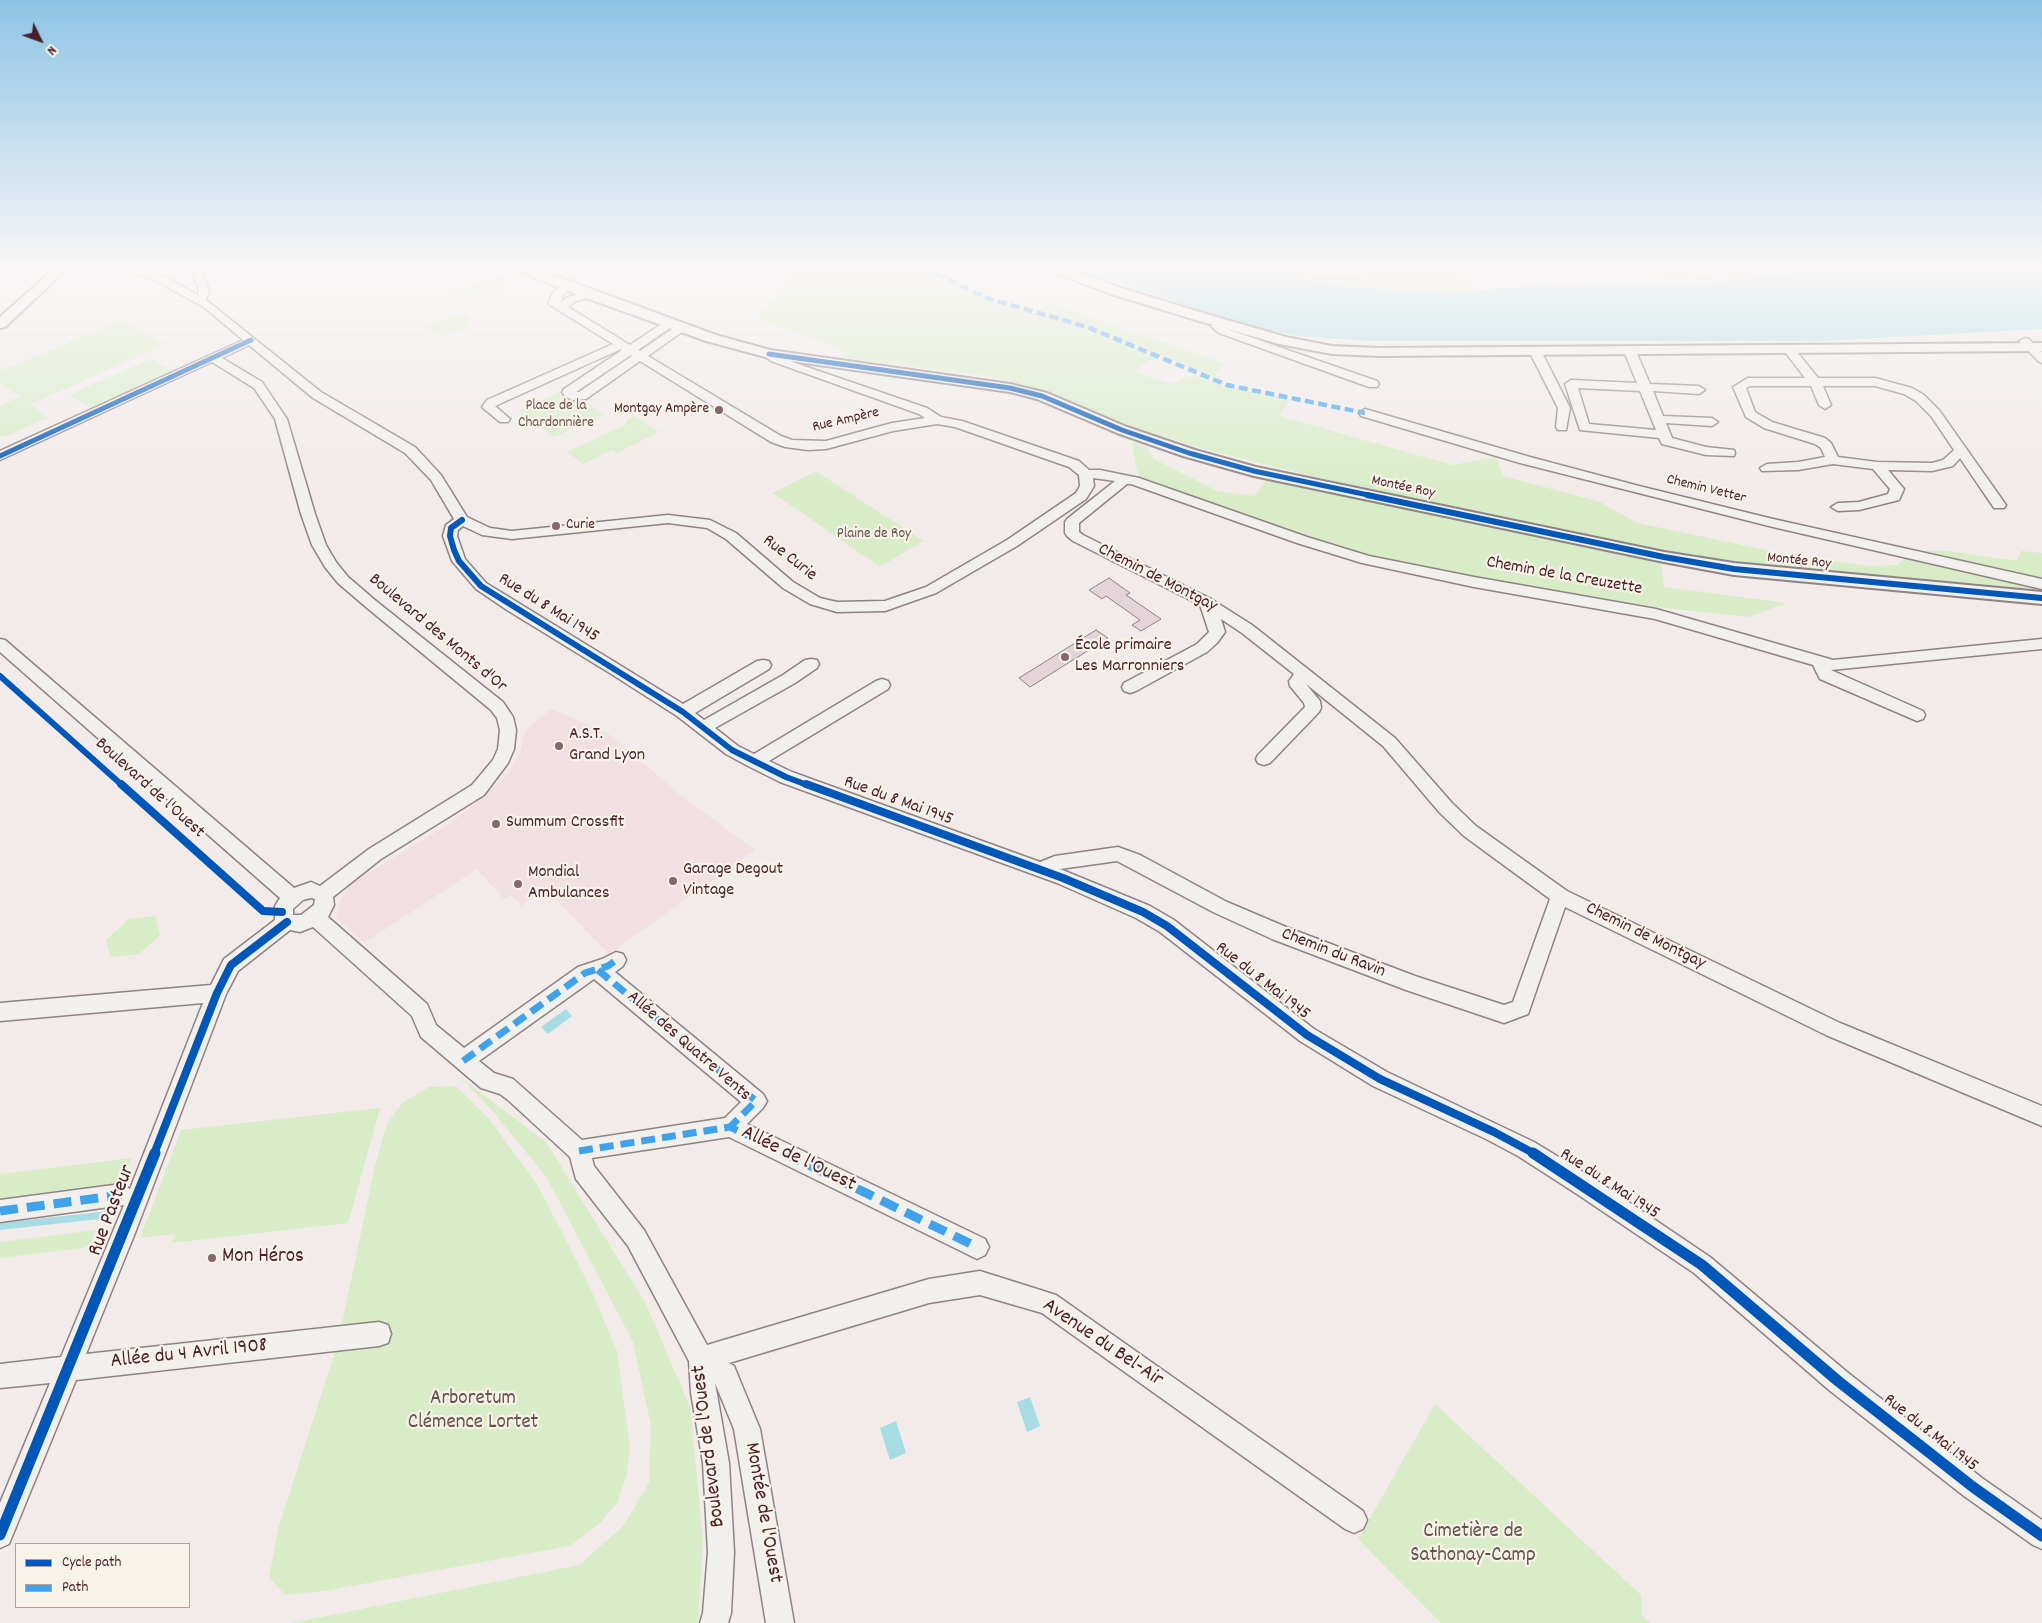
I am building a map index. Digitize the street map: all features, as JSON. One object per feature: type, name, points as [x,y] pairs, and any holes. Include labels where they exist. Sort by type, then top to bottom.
[{"type":"main road","name":"Montée Roy","points":[[736,344],[769,354],[1010,388],[1042,396],[1122,430],[1189,453],[1254,471],[1664,558],[1734,570],[2042,598]]},
{"type":"main road","points":[[1299,344],[1332,350],[1379,352],[1954,348],[2035,344]]},
{"type":"street","points":[[0,456],[242,344]]},
{"type":"street","points":[[256,344],[317,394],[410,450],[436,478],[462,520]]},
{"type":"street","name":"Rue Ampère","points":[[618,344],[766,434],[790,444],[826,445],[892,427],[936,420]]},
{"type":"street","points":[[630,351],[582,396],[572,396],[568,392],[630,351],[643,344]]},
{"type":"street","points":[[1259,344],[1373,384]]},
{"type":"street","points":[[2035,344],[2042,358]]},
{"type":"street","points":[[1629,349],[1667,440],[1706,451],[1729,453]]},
{"type":"street","points":[[1789,349],[1814,382],[1825,405]]},
{"type":"street","points":[[1535,350],[1564,408],[1562,427]]},
{"type":"street","points":[[504,419],[488,407],[491,403],[630,351]]},
{"type":"street","points":[[769,354],[775,359],[800,369],[923,411],[936,420],[958,424],[1074,464],[1086,474]]},
{"type":"street","name":"Boulevard des Monts d'Or","points":[[212,357],[258,385],[281,419],[319,545],[330,564],[343,580],[371,604],[497,706],[505,717],[508,730],[506,749],[500,763],[478,790],[375,854],[323,894]]},
{"type":"street","points":[[1833,460],[1826,446],[1820,441],[1768,425],[1750,414],[1739,387],[1748,382],[1875,382],[1908,391],[1920,398],[1935,413],[1999,505]]},
{"type":"street","points":[[1665,435],[1584,427],[1571,384],[1698,390]]},
{"type":"street","name":"Chemin Vetter","points":[[1365,413],[1525,460],[1635,489],[1773,523],[2042,584]]},
{"type":"street","points":[[1658,419],[1712,422]]},
{"type":"street","points":[[1767,468],[1798,466],[1833,460],[1877,466],[1932,467],[1948,463],[1960,451]]},
{"type":"street","points":[[1838,508],[1859,506],[1894,497],[1897,489],[1877,466]]},
{"type":"street","name":"Rue Curie","points":[[462,520],[487,532],[512,536],[668,519],[710,524],[731,536],[788,585],[815,601],[837,607],[885,606],[909,600],[931,590],[1012,543],[1081,496],[1087,486],[1086,474]]},
{"type":"street","name":"Chemin de la Creuzette","points":[[1086,474],[1100,474],[1123,478],[1302,540],[1367,560],[1484,584],[1656,614],[1826,663],[2042,644]]},
{"type":"street","name":"Chemin de Montgay","points":[[1123,478],[1120,484],[1072,522],[1072,533],[1078,538],[1206,602],[1246,629],[1389,742],[1446,808],[1470,831],[1528,875],[1560,896],[1833,1029],[2042,1116]]},
{"type":"street","name":"Rue du 8 Mai 1945","points":[[462,520],[451,528],[450,536],[454,550],[459,561],[482,586],[512,607],[683,712],[732,750],[786,777],[1041,870],[1143,912],[1167,926],[1306,1035],[1380,1079],[1518,1144],[1585,1186],[1702,1265],[1838,1381],[1974,1487],[2042,1536]]},
{"type":"street","points":[[1130,687],[1202,648],[1212,639],[1217,632],[1206,602]]},
{"type":"street","name":"Boulevard de l'Ouest","points":[[0,644],[292,898]]},
{"type":"street","points":[[1826,663],[1826,675],[1917,715]]},
{"type":"street","points":[[703,728],[789,679],[811,664]]},
{"type":"street","points":[[683,712],[763,665]]},
{"type":"street","points":[[1264,759],[1312,708],[1312,701],[1298,686],[1297,681],[1303,674]]},
{"type":"street","points":[[754,762],[882,685]]},
{"type":"street","name":"Chemin du Ravin","points":[[1041,870],[1055,863],[1118,854],[1134,860],[1220,907],[1338,957],[1504,1014],[1521,1008],[1560,896]]},
{"type":"street","points":[[311,890],[323,894],[325,905],[315,917],[300,924],[286,922],[283,918],[284,906],[292,898],[311,890]]},
{"type":"street","points":[[315,917],[420,1010],[428,1031],[488,1081],[506,1086],[579,1151]]},
{"type":"street","name":"Rue Pasteur","points":[[0,1535],[70,1368],[217,993],[231,965],[286,922]]},
{"type":"street","points":[[463,1061],[585,973],[598,970],[616,960]]},
{"type":"street","name":"Allée des Quatre Vents","points":[[598,970],[756,1101],[730,1127]]},
{"type":"street","points":[[0,1012],[217,993]]},
{"type":"street","name":"Allée de l'Ouest","points":[[579,1151],[730,1127],[977,1247]]},
{"type":"street","name":"Boulevard de l'Ouest","points":[[579,1151],[584,1171],[636,1238],[701,1359],[703,1393],[716,1463],[721,1552],[717,1614],[714,1623]]},
{"type":"street","points":[[0,1211],[120,1195]]},
{"type":"street","name":"Avenue du Bel-Air","points":[[701,1359],[929,1291],[980,1283],[1048,1303],[1354,1520]]},
{"type":"street","name":"Allée du 4 Avril 1908","points":[[0,1376],[379,1334]]},
{"type":"street","name":"Montée de l'Ouest","points":[[701,1359],[725,1375],[747,1429],[780,1623]]},
{"type":"street","points":[[703,1393],[737,1405]]},
{"type":"shaded area","points":[[551,709],[612,736],[679,794],[755,850],[609,954],[545,889],[521,906],[511,895],[504,899],[477,869],[364,943],[336,918],[340,901],[350,884],[447,825],[505,777],[520,753],[525,731]]},
{"type":"green space","points":[[65,344],[166,344],[31,404],[48,418],[4,437],[0,435],[0,406],[20,397],[0,383],[0,371]]},
{"type":"green space","points":[[825,344],[1168,344],[1224,363],[1215,377],[1161,355],[1133,371],[1172,384],[1193,375],[1225,387],[1290,400],[1280,416],[1452,465],[1496,457],[1503,476],[1600,502],[1637,523],[1785,554],[1869,566],[1897,565],[1914,551],[1948,551],[2017,561],[2021,551],[2042,553],[2042,590],[1735,562],[1661,550],[1387,494],[1259,463],[1193,446],[1130,426],[1050,393],[995,377],[843,358],[839,349]]},
{"type":"green space","points":[[151,359],[173,371],[92,408],[69,395]]},
{"type":"green space","name":"Place de la Chardonnière","points":[[560,392],[569,398],[585,401],[604,415],[554,437],[518,411]]},
{"type":"green space","points":[[635,416],[659,432],[617,453],[612,450],[583,464],[567,452],[625,425],[627,420]]},
{"type":"green space","points":[[1132,442],[1147,447],[1154,459],[1217,491],[1254,496],[1268,478],[1661,563],[1664,587],[1787,603],[1748,617],[1656,607],[1419,568],[1350,551],[1138,477]]},
{"type":"green space","name":"Plaine de Roy","points":[[816,471],[923,541],[880,567],[773,493]]},
{"type":"green space","points":[[155,916],[160,935],[139,954],[111,957],[106,940],[129,919]]},
{"type":"green space","points":[[461,1078],[546,1142],[646,1304],[690,1407],[703,1538],[698,1623],[292,1623],[579,1565],[623,1526],[649,1483],[651,1425],[633,1342],[547,1178],[495,1114]]},
{"type":"green space","name":"Arboretum Clémence Lortet","points":[[456,1086],[490,1120],[538,1186],[588,1283],[617,1351],[630,1449],[626,1477],[617,1503],[600,1523],[570,1546],[324,1591],[285,1595],[269,1577],[279,1526],[338,1343],[375,1166],[387,1124],[402,1103],[429,1087]]},
{"type":"green space","points":[[380,1108],[348,1223],[172,1243],[175,1234],[140,1238],[181,1130]]},
{"type":"green space","points":[[132,1158],[118,1191],[0,1204],[0,1174]]},
{"type":"green space","points":[[96,1230],[89,1247],[0,1258],[0,1242]]},
{"type":"green space","name":"Cimetière de Sathonay-Camp","points":[[1435,1404],[1641,1595],[1642,1615],[1650,1623],[1441,1623],[1358,1539]]},
{"type":"water","points":[[566,1009],[572,1016],[548,1034],[541,1027]]},
{"type":"water","points":[[110,1211],[108,1218],[0,1230],[0,1223]]},
{"type":"water","points":[[1030,1397],[1040,1426],[1027,1432],[1017,1402]]},
{"type":"water","points":[[896,1421],[906,1453],[890,1460],[880,1428]]},
{"type":"building","points":[[1109,578],[1130,593],[1126,595],[1161,619],[1141,631],[1132,625],[1140,620],[1106,596],[1102,599],[1089,590]]},
{"type":"building","name":"École primaire Les Marronniers","points":[[1096,630],[1108,638],[1030,687],[1019,678]]},
{"type":"marked path","points":[[1127,344],[1227,385],[1365,413]]},
{"type":"marked path","points":[[463,1061],[585,973],[608,966],[616,960]]},
{"type":"marked path","points":[[598,970],[756,1101],[730,1127]]},
{"type":"marked path","points":[[579,1151],[730,1127],[977,1247]]},
{"type":"marked path","points":[[0,1211],[121,1195]]},
{"type":"cycle path","points":[[0,456],[243,344]]},
{"type":"cycle path","points":[[769,354],[1010,388],[1042,396],[1122,430],[1189,453],[1254,471],[1664,557],[1734,569],[2042,598]]},
{"type":"cycle path","points":[[462,520],[451,528],[450,536],[454,550],[459,561],[481,586],[683,712],[732,750],[786,777],[1063,878],[1143,912],[1167,926],[1307,1035],[1380,1079],[1526,1149],[1585,1186],[1702,1265],[1838,1381],[1973,1487],[2042,1536]]},
{"type":"cycle path","points":[[0,676],[263,911],[282,912]]},
{"type":"cycle path","points":[[0,1535],[124,1233],[217,993],[231,965],[287,922]]},
{"type":"place","name":"Montgay Ampère","points":[[719,410]]},
{"type":"place","name":"Curie","points":[[556,526]]},
{"type":"place","name":"École primaire Les Marronniers","points":[[1065,657]]},
{"type":"place","name":"A.S.T. Grand Lyon","points":[[559,746]]},
{"type":"place","name":"Summum Crossfit","points":[[496,824]]},
{"type":"place","name":"Garage Degout Vintage","points":[[673,881]]},
{"type":"place","name":"Mondial Ambulances","points":[[518,884]]},
{"type":"place","name":"Mon Héros","points":[[212,1258]]}]
